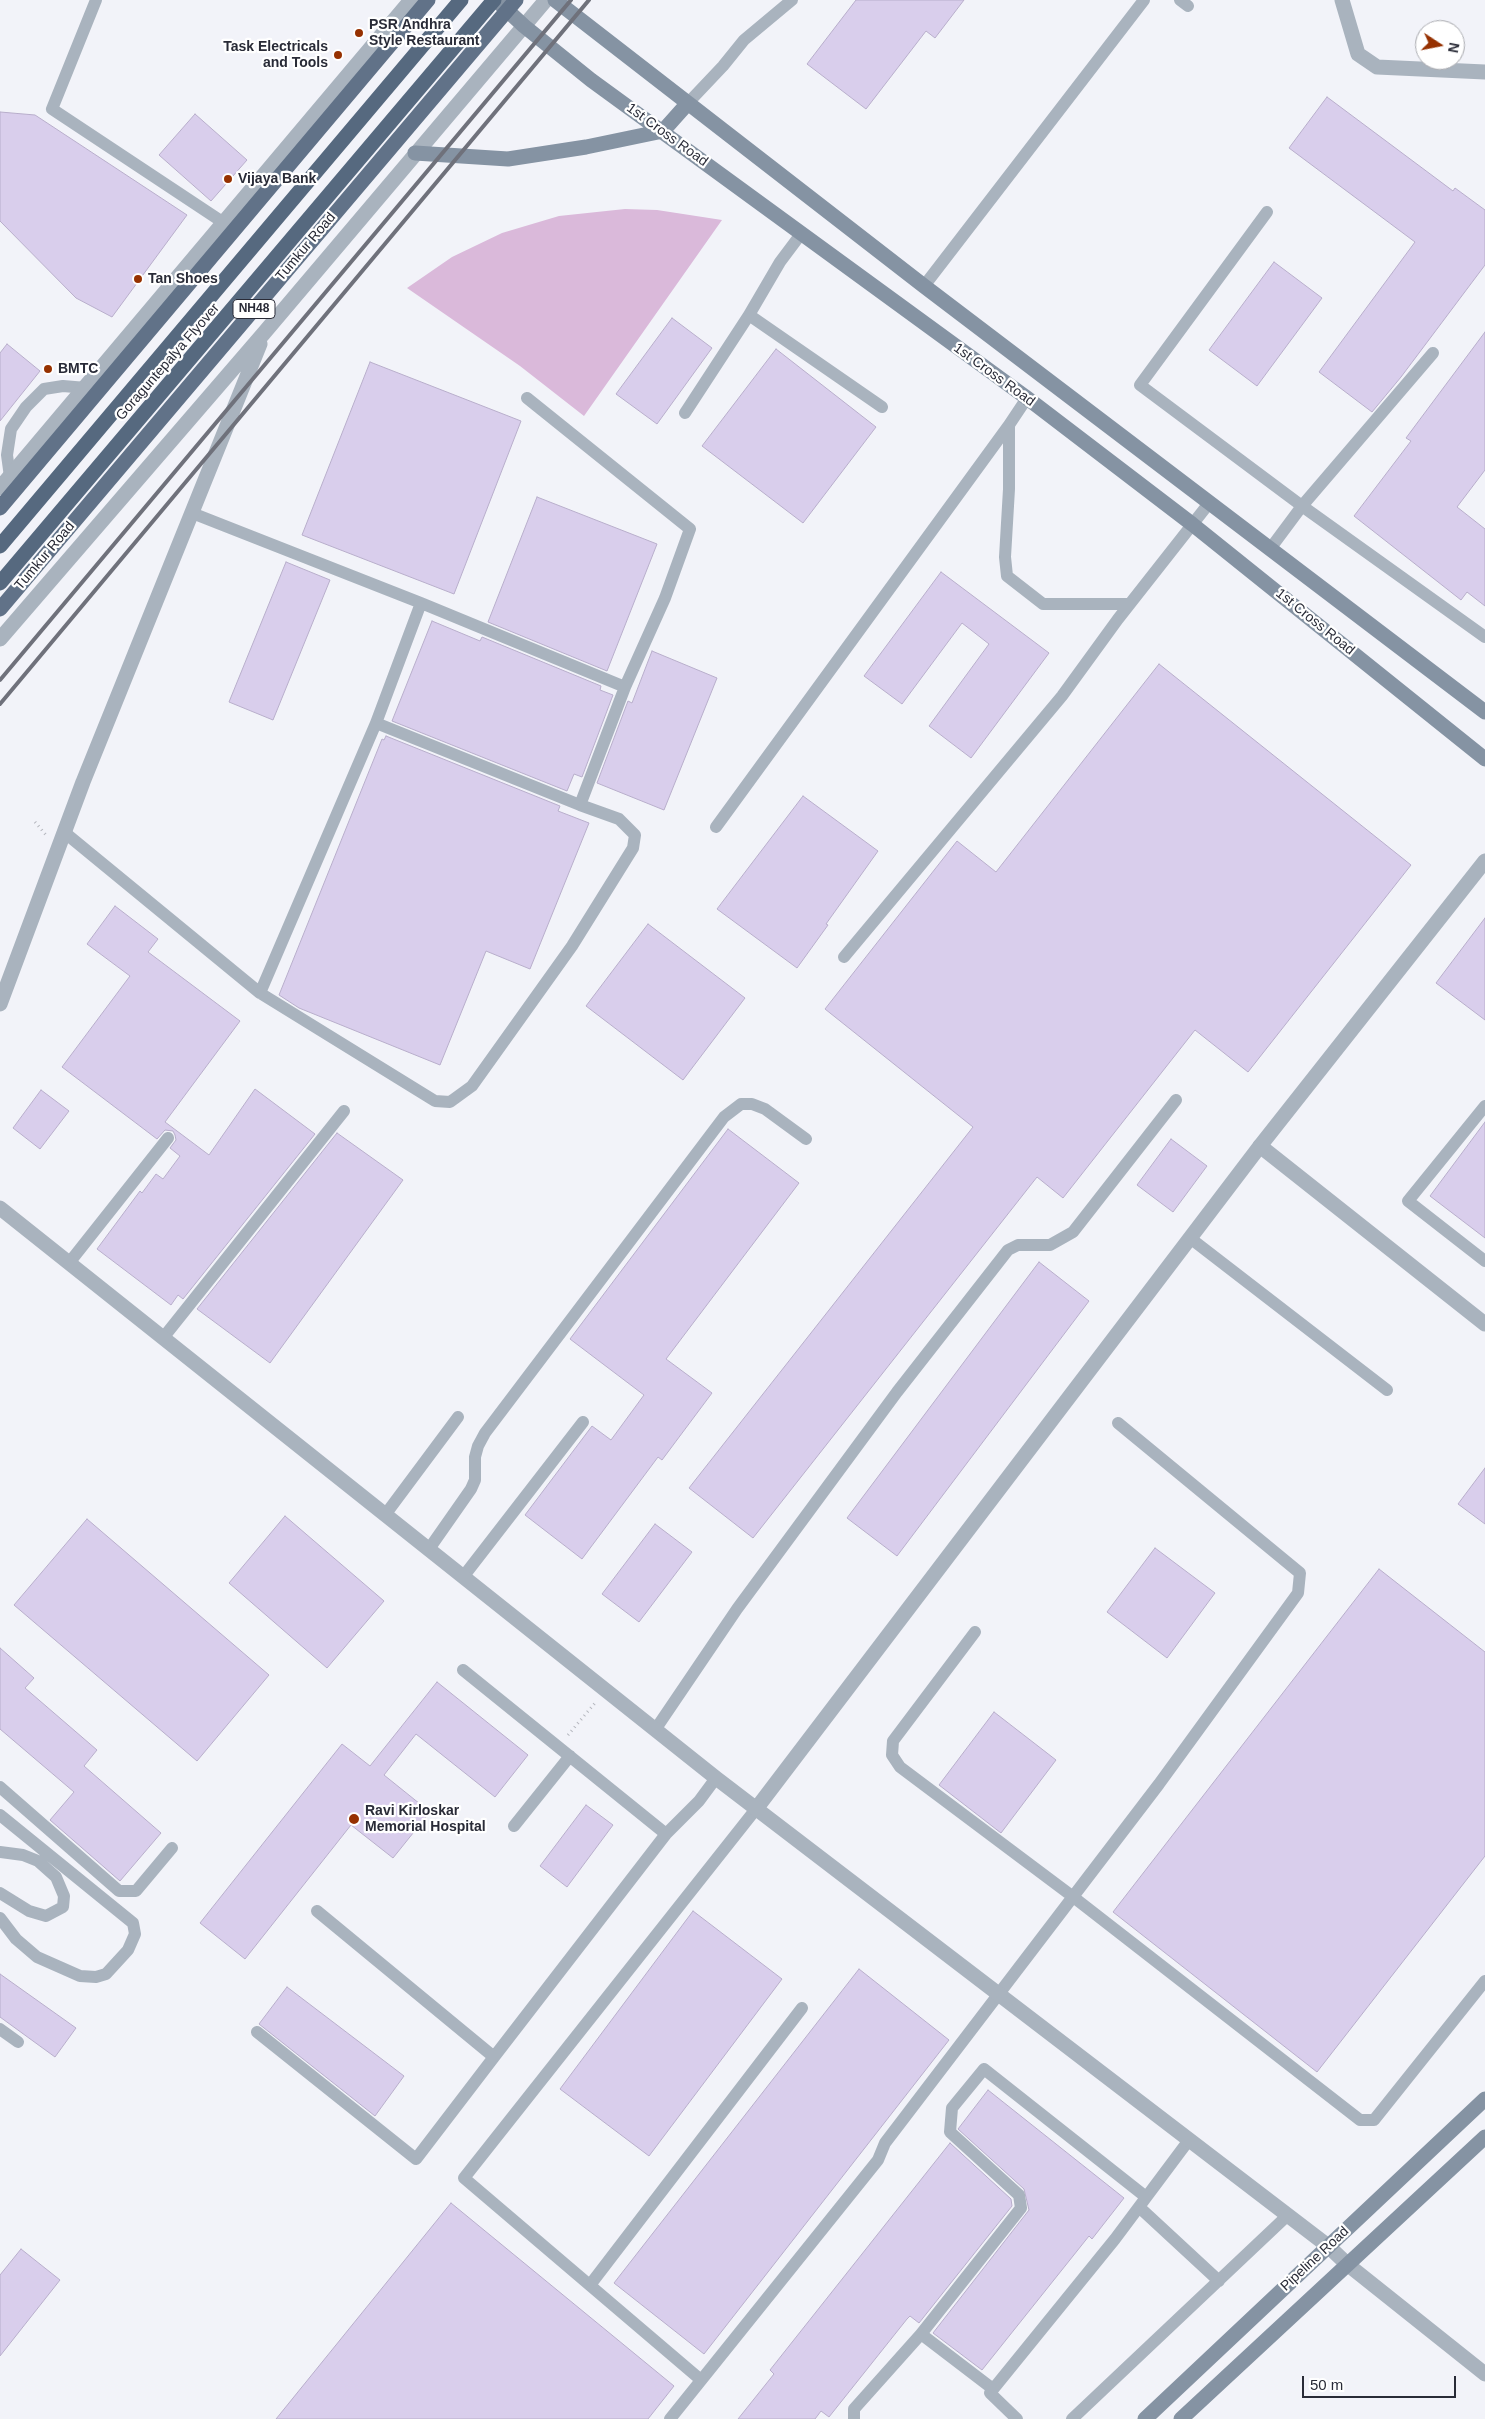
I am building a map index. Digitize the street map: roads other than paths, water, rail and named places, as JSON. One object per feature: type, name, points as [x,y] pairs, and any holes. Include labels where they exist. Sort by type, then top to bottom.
[{"type":"highway","points":[[0,508],[428,0]]},
{"type":"highway","name":"Goraguntepalya Flyover","points":[[0,546],[461,0]]},
{"type":"highway","name":"Goraguntepalya Flyover","points":[[0,583],[503,3]]},
{"type":"highway","name":"Tumkur Road","points":[[0,608],[503,3]]},
{"type":"main road","name":"1st Cross Road","points":[[555,0],[924,286],[1485,712]]},
{"type":"main road","name":"1st Cross Road","points":[[503,3],[524,26],[591,80],[1027,398],[1192,524],[1485,759]]},
{"type":"main road","points":[[415,153],[508,159],[586,147],[662,131],[688,103]]},
{"type":"main road","name":"Pipeline Road","points":[[1145,2419],[1485,2099]]},
{"type":"main road","name":"Pipeline Road","points":[[1181,2419],[1485,2137]]},
{"type":"street","points":[[5,483],[411,0]]},
{"type":"street","points":[[0,639],[264,333],[546,0]]},
{"type":"street","points":[[1342,0],[1358,54],[1377,67],[1485,72]]},
{"type":"street","points":[[0,1004],[64,832],[264,333]]},
{"type":"street","points":[[756,1809],[1260,1146],[1485,861]]},
{"type":"street","points":[[1260,1146],[1485,1324]]},
{"type":"street","points":[[0,1208],[716,1778],[1328,2246],[1347,2264],[1485,2374]]},
{"type":"lane","points":[[96,0],[52,109],[224,223]]},
{"type":"lane","points":[[688,103],[723,66],[744,40],[792,0]]},
{"type":"lane","points":[[924,286],[1144,0]]},
{"type":"lane","points":[[1267,212],[1140,384],[1302,506],[1485,637]]},
{"type":"lane","points":[[685,413],[749,315],[780,262],[801,234]]},
{"type":"lane","points":[[749,315],[882,407]]},
{"type":"lane","points":[[1270,548],[1302,506],[1433,352]]},
{"type":"lane","points":[[5,483],[11,429],[26,407],[44,389],[63,386],[86,388]]},
{"type":"lane","points":[[527,398],[690,529],[666,598],[625,687],[580,805]]},
{"type":"lane","points":[[716,827],[1027,398]]},
{"type":"lane","points":[[1009,425],[1009,489],[1005,557],[1007,576],[1043,604],[1130,604]]},
{"type":"lane","points":[[844,957],[1062,696],[1130,604],[1210,502]]},
{"type":"lane","points":[[192,514],[421,603],[625,687]]},
{"type":"lane","points":[[260,993],[376,723],[421,603]]},
{"type":"lane","points":[[64,832],[260,993],[435,1101],[450,1102],[472,1086],[572,946],[633,848],[635,835],[619,819],[376,723]]},
{"type":"lane","points":[[655,1730],[737,1609],[897,1392],[1008,1250],[1018,1245],[1050,1245],[1073,1232],[1176,1100]]},
{"type":"lane","points":[[428,1549],[471,1489],[475,1480],[476,1451],[486,1433],[724,1116],[742,1104],[752,1104],[765,1110],[806,1139]]},
{"type":"lane","points":[[1485,1106],[1408,1201],[1485,1261]]},
{"type":"lane","points":[[163,1338],[344,1111]]},
{"type":"lane","points":[[70,1263],[168,1138]]},
{"type":"lane","points":[[1190,1238],[1388,1390]]},
{"type":"lane","points":[[385,1515],[458,1417]]},
{"type":"lane","points":[[463,1577],[584,1422]]},
{"type":"lane","points":[[670,2419],[878,2160],[885,2144],[1159,1784],[1298,1593],[1300,1573],[1118,1423]]},
{"type":"lane","points":[[975,1632],[893,1741],[892,1755],[900,1767],[1072,1896],[1360,2120],[1374,2120],[1485,1981]]},
{"type":"lane","points":[[463,1670],[666,1834]]},
{"type":"lane","points":[[514,1826],[570,1756]]},
{"type":"lane","points":[[257,2032],[416,2159],[666,1834],[698,1801],[716,1778]]},
{"type":"lane","points":[[0,1787],[119,1891],[136,1891],[172,1848]]},
{"type":"lane","points":[[701,2380],[464,2178],[756,1809]]},
{"type":"lane","points":[[0,1815],[133,1923],[135,1934],[128,1950],[106,1974],[96,1977],[80,1976],[37,1957],[16,1939],[0,1918]]},
{"type":"lane","points":[[0,1852],[30,1858],[56,1877],[64,1896],[63,1907],[46,1916],[29,1911],[0,1893]]},
{"type":"lane","points":[[317,1911],[494,2058]]},
{"type":"lane","points":[[590,2285],[802,2008]]},
{"type":"lane","points":[[0,2029],[18,2042]]},
{"type":"lane","points":[[854,2419],[854,2409],[921,2334],[1021,2208],[1019,2195],[950,2132],[952,2108],[984,2069],[1143,2202],[1218,2281]]},
{"type":"lane","points":[[1017,2419],[990,2394],[993,2389],[1143,2202],[1189,2140]]},
{"type":"lane","points":[[1072,2419],[1288,2215]]},
{"type":"lane","points":[[921,2334],[993,2389]]},
{"type":"railway","points":[[0,680],[571,0]]},
{"type":"railway","points":[[0,704],[589,0]]},
{"type":"place","name":"PSR Andhra Style Restaurant","points":[[359,33]]},
{"type":"place","name":"Task Electricals and Tools","points":[[338,55]]},
{"type":"place","name":"Vijaya Bank","points":[[228,179]]},
{"type":"place","name":"Tan Shoes","points":[[138,279]]},
{"type":"place","name":"BMTC","points":[[48,369]]},
{"type":"place","name":"Ravi Kirloskar Memorial Hospital","points":[[354,1819]]}]
